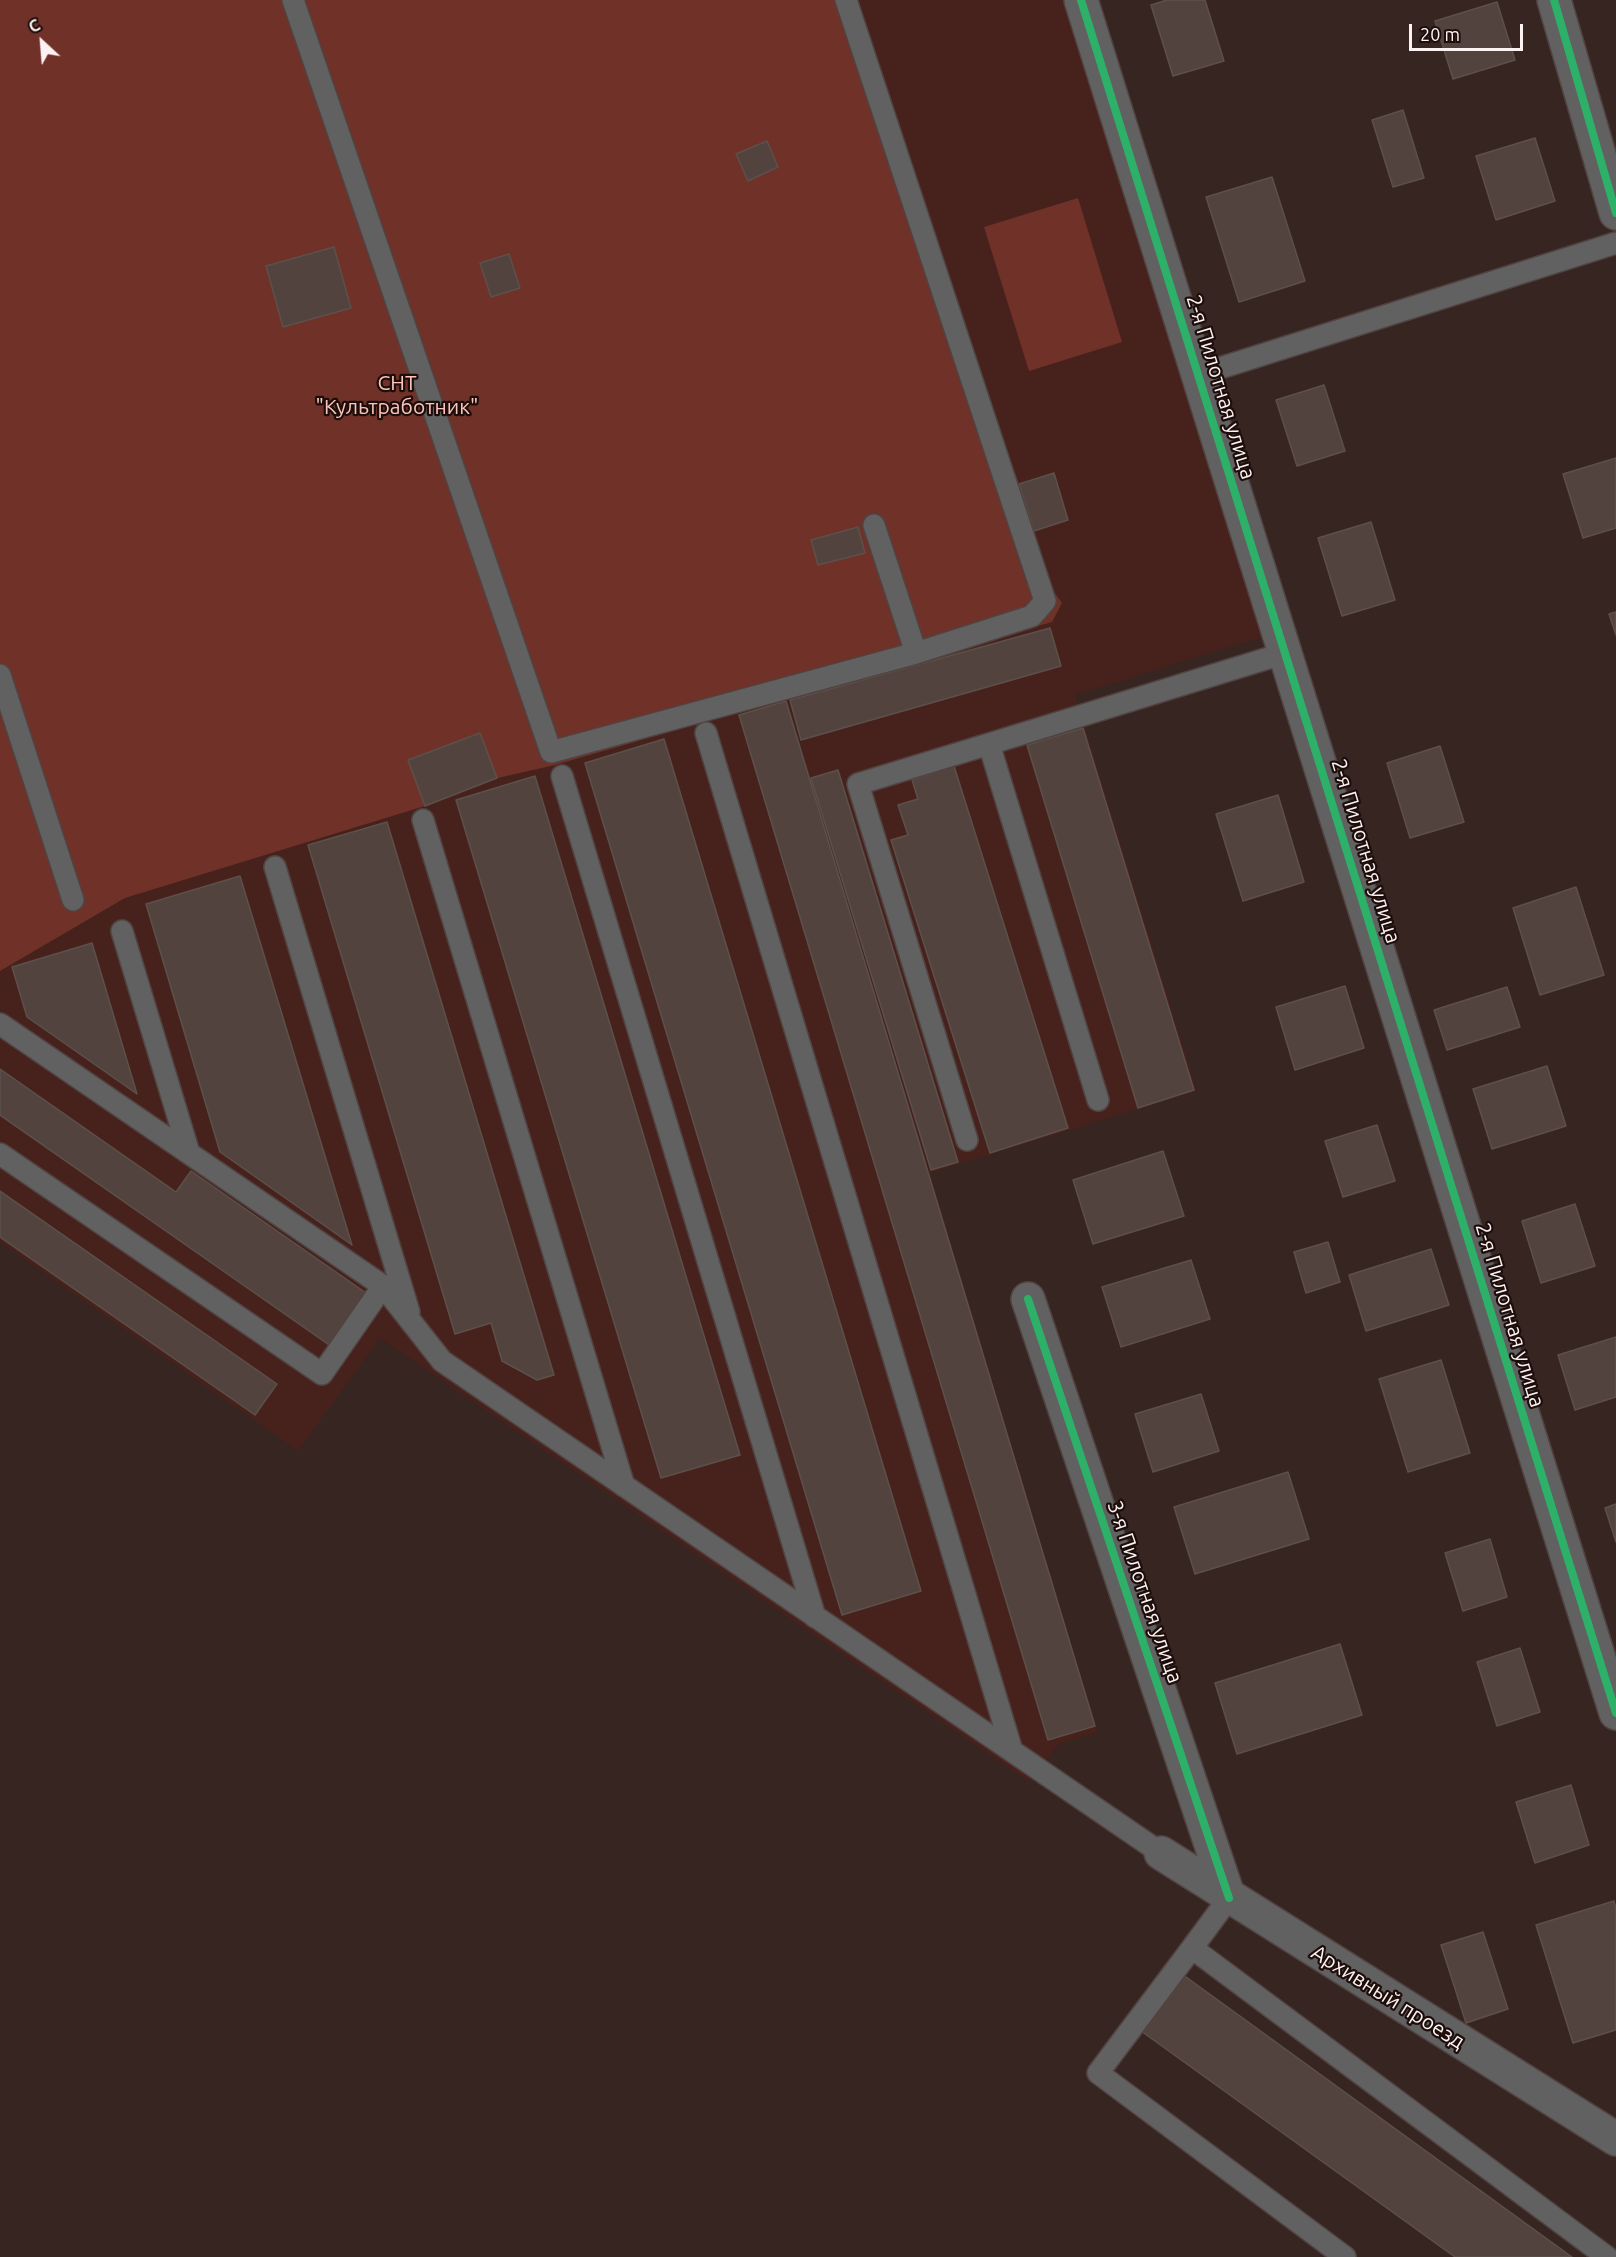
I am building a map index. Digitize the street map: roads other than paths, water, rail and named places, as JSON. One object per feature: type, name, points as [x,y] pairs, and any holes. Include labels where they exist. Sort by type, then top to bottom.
[{"type":"street","name":"2-я Пилотная улица","points":[[1081,0],[1616,1713]]},
{"type":"street","points":[[1554,0],[1616,213]]},
{"type":"street","name":"3-я Пилотная улица","points":[[1028,1299],[1228,1898]]},
{"type":"street","name":"Архивный проезд","points":[[1161,1853],[1228,1898],[1616,2139]]},
{"type":"lane","points":[[293,0],[551,752],[916,653],[1032,616],[1045,601],[846,0]]},
{"type":"lane","points":[[1198,375],[1616,243]]},
{"type":"lane","points":[[874,525],[916,653]]},
{"type":"lane","points":[[967,1140],[858,784],[1285,653]]},
{"type":"lane","points":[[0,675],[73,900]]},
{"type":"lane","points":[[706,733],[1012,1751]]},
{"type":"lane","points":[[989,744],[1098,1100]]},
{"type":"lane","points":[[562,776],[815,1617]]},
{"type":"lane","points":[[423,820],[624,1486]]},
{"type":"lane","points":[[275,867],[413,1324]]},
{"type":"lane","points":[[122,931],[189,1153]]},
{"type":"lane","points":[[0,1024],[382,1286],[442,1361],[1161,1853]]},
{"type":"lane","points":[[0,1154],[322,1374],[382,1286]]},
{"type":"lane","points":[[1228,1898],[1098,2073],[1345,2257]]},
{"type":"lane","points":[[1192,1948],[1607,2257]]},
{"type":"park label","name":"СНТ \"Культработник\"","points":[[397,395]]}]
